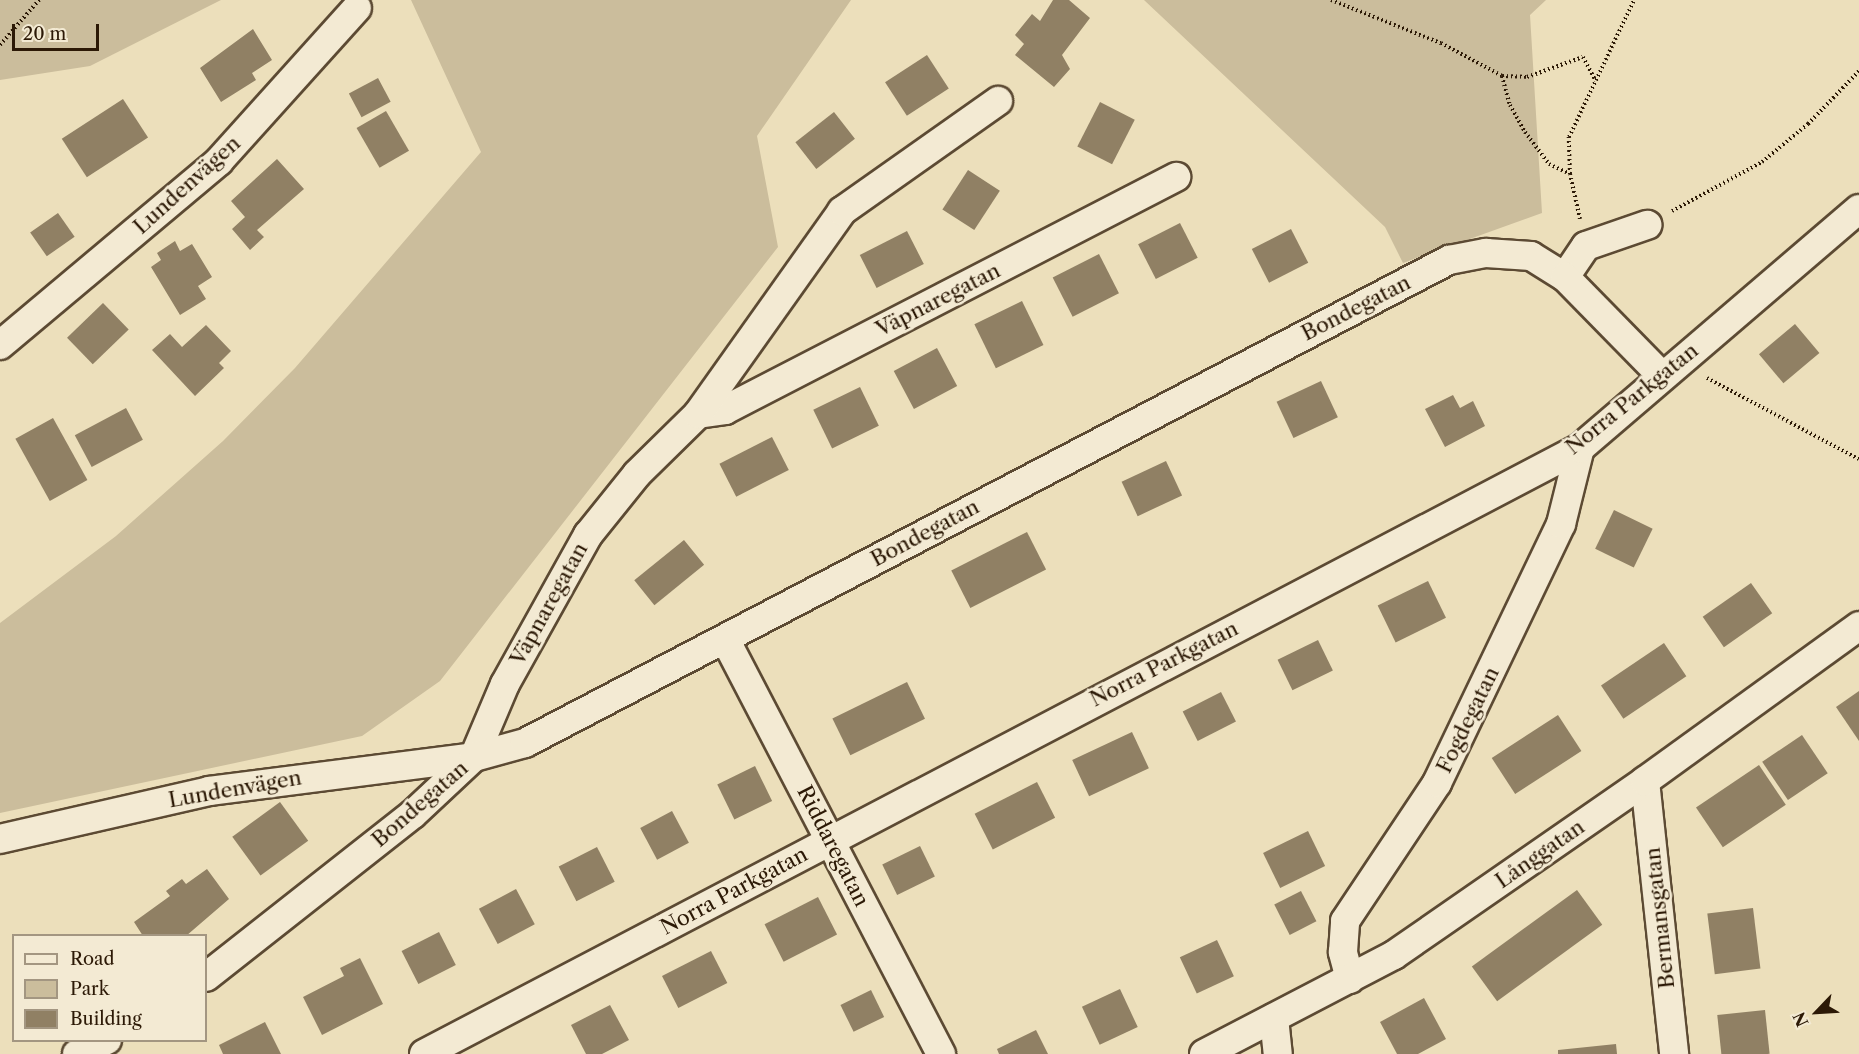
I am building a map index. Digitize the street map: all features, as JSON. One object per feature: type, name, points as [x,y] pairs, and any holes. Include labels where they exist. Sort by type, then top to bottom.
[{"type":"street","name":"Lundenvägen","points":[[0,345],[219,161],[357,8]]},
{"type":"street","name":"Väpnaregatan","points":[[474,757],[505,684],[588,535],[637,474],[698,414],[842,211],[998,101]]},
{"type":"street","name":"Väpnaregatan","points":[[698,414],[725,410],[1176,177]]},
{"type":"street","name":"Norra Parkgatan","points":[[424,1054],[1581,448],[1859,209]]},
{"type":"street","points":[[1565,277],[1586,246],[1647,225]]},
{"type":"street","name":"Bondegatan","points":[[207,975],[413,814],[474,757],[525,743],[1449,260],[1486,253],[1531,256],[1565,277],[1662,376]]},
{"type":"street","name":"Fogdegatan","points":[[1350,979],[1343,952],[1345,921],[1437,783],[1561,524],[1581,448]]},
{"type":"street","name":"Långgatan","points":[[1204,1054],[1394,955],[1645,782],[1859,626]]},
{"type":"street","name":"Riddaregatan","points":[[725,639],[941,1054]]},
{"type":"street","name":"Lundenvägen","points":[[0,839],[209,791],[474,757]]},
{"type":"street","name":"Bermansgatan","points":[[1645,782],[1674,1054]]},
{"type":"street","points":[[1274,1018],[1278,1054]]},
{"type":"street","points":[[77,1054],[105,1042]]},
{"type":"path","points":[[0,45],[39,0]]},
{"type":"path","points":[[1331,0],[1441,43],[1502,76],[1527,77],[1583,57],[1596,81]]},
{"type":"path","points":[[1586,246],[1570,174],[1569,137],[1634,0]]},
{"type":"path","points":[[1647,225],[1762,162],[1808,124],[1859,71]]},
{"type":"path","points":[[1502,76],[1510,105],[1525,132],[1549,164],[1570,174]]},
{"type":"path","points":[[1662,376],[1712,378],[1859,459]]},
{"type":"green space","points":[[0,0],[221,0],[90,66],[0,80]]},
{"type":"green space","points":[[411,0],[851,0],[757,136],[778,247],[440,681],[362,736],[0,813],[0,623],[116,536],[223,441],[295,368],[481,152]]},
{"type":"green space","points":[[1144,0],[1546,0],[1530,15],[1542,213],[1403,263],[1385,227]]},
{"type":"building","points":[[1053,0],[1069,0],[1090,18],[1062,55],[1070,69],[1054,87],[1015,55],[1024,44],[1015,35],[1032,14],[1040,21]]},
{"type":"building","points":[[253,29],[272,60],[252,73],[256,80],[221,102],[200,68]]},
{"type":"building","points":[[927,55],[949,89],[907,116],[885,82]]},
{"type":"building","points":[[378,78],[391,102],[362,117],[349,93]]},
{"type":"building","points":[[123,99],[148,138],[87,177],[62,139]]},
{"type":"building","points":[[1100,102],[1135,120],[1112,164],[1077,147]]},
{"type":"building","points":[[386,111],[409,151],[380,168],[357,128]]},
{"type":"building","points":[[834,112],[855,139],[816,169],[795,142]]},
{"type":"building","points":[[277,159],[304,189],[257,230],[264,237],[250,250],[232,229],[245,217],[231,201]]},
{"type":"building","points":[[968,170],[1000,191],[974,230],[942,209]]},
{"type":"building","points":[[58,213],[75,237],[47,256],[30,233]]},
{"type":"building","points":[[1180,223],[1198,258],[1156,279],[1138,244]]},
{"type":"building","points":[[1291,229],[1308,263],[1269,283],[1252,249]]},
{"type":"building","points":[[907,231],[924,264],[877,288],[860,255]]},
{"type":"building","points":[[175,241],[180,251],[192,244],[212,277],[198,286],[206,299],[180,315],[151,267],[161,260],[157,253]]},
{"type":"building","points":[[1099,254],[1119,293],[1073,317],[1053,278]]},
{"type":"building","points":[[1022,301],[1043,345],[996,368],[974,324]]},
{"type":"building","points":[[103,303],[129,330],[93,364],[67,338]]},
{"type":"building","points":[[1795,324],[1819,353],[1783,383],[1759,354]]},
{"type":"building","points":[[206,325],[231,351],[219,363],[224,368],[195,396],[152,350],[170,334],[182,347]]},
{"type":"building","points":[[937,348],[957,386],[914,409],[894,371]]},
{"type":"building","points":[[1321,381],[1338,417],[1293,438],[1277,402]]},
{"type":"building","points":[[860,387],[879,426],[832,448],[813,410]]},
{"type":"building","points":[[1453,395],[1460,408],[1473,401],[1485,426],[1445,447],[1425,409]]},
{"type":"building","points":[[126,408],[143,440],[92,467],[75,435]]},
{"type":"building","points":[[53,418],[87,480],[50,501],[15,439]]},
{"type":"building","points":[[772,437],[789,470],[736,497],[719,464]]},
{"type":"building","points":[[1166,461],[1182,495],[1138,516],[1122,482]]},
{"type":"building","points":[[1614,510],[1653,529],[1634,567],[1595,549]]},
{"type":"building","points":[[1027,532],[1046,569],[970,608],[951,571]]},
{"type":"building","points":[[684,540],[704,565],[654,605],[634,580]]},
{"type":"building","points":[[1428,581],[1446,618],[1396,642],[1378,606]]},
{"type":"building","points":[[1751,583],[1772,613],[1724,647],[1703,617]]},
{"type":"building","points":[[1318,640],[1333,671],[1292,690],[1278,660]]},
{"type":"building","points":[[1664,643],[1686,676],[1623,719],[1601,685]]},
{"type":"building","points":[[907,682],[925,719],[850,755],[832,718]]},
{"type":"building","points":[[1859,691],[1859,741],[1836,707]]},
{"type":"building","points":[[1221,692],[1236,721],[1198,741],[1183,712]]},
{"type":"building","points":[[1558,715],[1581,751],[1515,794],[1492,758]]},
{"type":"building","points":[[1132,732],[1149,768],[1089,796],[1072,760]]},
{"type":"building","points":[[1802,735],[1828,773],[1788,800],[1762,762]]},
{"type":"building","points":[[1759,765],[1786,805],[1723,847],[1696,807]]},
{"type":"building","points":[[755,766],[772,801],[734,819],[717,784]]},
{"type":"building","points":[[1037,782],[1055,818],[993,849],[975,814]]},
{"type":"building","points":[[280,802],[308,841],[260,876],[232,837]]},
{"type":"building","points":[[672,811],[689,843],[657,860],[640,828]]},
{"type":"building","points":[[1308,831],[1325,866],[1280,888],[1263,853]]},
{"type":"building","points":[[920,846],[935,877],[897,895],[882,864]]},
{"type":"building","points":[[597,847],[615,882],[576,901],[559,867]]},
{"type":"building","points":[[207,869],[229,899],[188,934],[142,934],[134,922],[170,896],[166,891],[182,879],[186,884]]},
{"type":"building","points":[[516,889],[535,924],[498,944],[479,909]]},
{"type":"building","points":[[1577,890],[1602,925],[1497,1001],[1472,966]]},
{"type":"building","points":[[1301,891],[1316,921],[1290,935],[1274,905]]},
{"type":"building","points":[[818,897],[837,934],[784,962],[765,924]]},
{"type":"building","points":[[1753,908],[1760,969],[1715,974],[1707,914]]},
{"type":"building","points":[[439,932],[456,965],[418,984],[402,951]]},
{"type":"building","points":[[1217,940],[1234,976],[1197,994],[1180,957]]},
{"type":"building","points":[[711,951],[727,983],[678,1008],[662,976]]},
{"type":"building","points":[[360,958],[383,1004],[322,1035],[303,997],[344,976],[340,968]]},
{"type":"building","points":[[1120,989],[1138,1027],[1100,1045],[1082,1007]]},
{"type":"building","points":[[871,990],[884,1017],[854,1032],[840,1005]]},
{"type":"building","points":[[1424,998],[1446,1039],[1418,1054],[1397,1054],[1380,1022]]},
{"type":"building","points":[[610,1005],[629,1040],[602,1054],[586,1054],[571,1025]]},
{"type":"building","points":[[1765,1010],[1770,1054],[1721,1054],[1717,1015]]},
{"type":"building","points":[[265,1022],[281,1054],[223,1054],[219,1045]]},
{"type":"building","points":[[1036,1030],[1048,1054],[999,1054],[997,1049]]},
{"type":"building","points":[[1616,1044],[1617,1054],[1558,1054],[1558,1050]]}]
